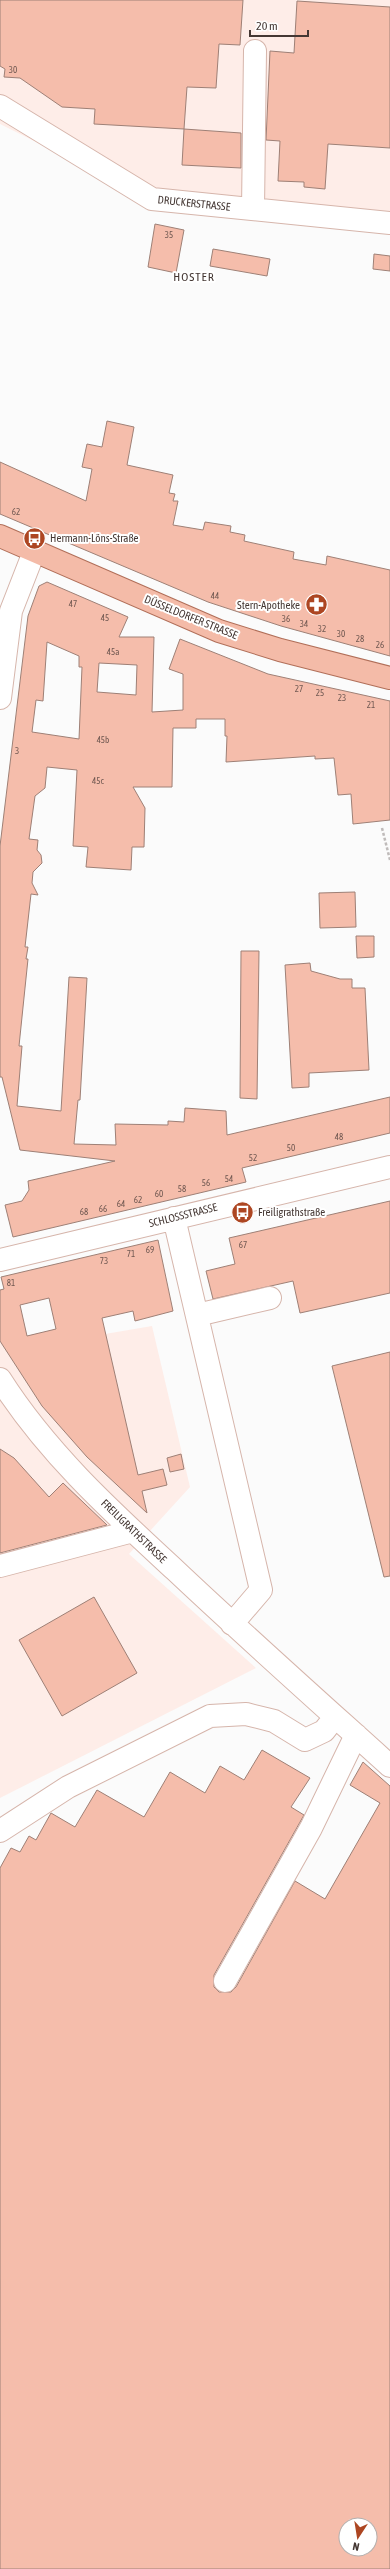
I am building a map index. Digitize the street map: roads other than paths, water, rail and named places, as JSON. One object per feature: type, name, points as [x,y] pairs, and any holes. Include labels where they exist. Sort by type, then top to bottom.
[{"type":"main road","name":"DÜSSELDORFER STRASSE","points":[[0,536],[219,631],[287,652],[390,678]]},
{"type":"street","points":[[253,209],[255,51]]},
{"type":"street","name":"DRUCKERSTRASSE","points":[[0,106],[152,199],[390,223]]},
{"type":"street","points":[[0,698],[11,612],[34,552]]},
{"type":"street","name":"SCHLOSSSTRASSE","points":[[0,1260],[390,1167]]},
{"type":"street","points":[[174,1218],[261,1590],[232,1624]]},
{"type":"street","points":[[197,1315],[270,1298]]},
{"type":"street","name":"FREILIGRATHSTRASSE","points":[[0,1379],[18,1408],[57,1456],[133,1531],[232,1624],[390,1766]]},
{"type":"street","points":[[0,1566],[133,1531]]},
{"type":"street","points":[[0,1831],[68,1787],[210,1716],[246,1714],[274,1721],[305,1740],[324,1731],[335,1717]]},
{"type":"street","points":[[225,1981],[311,1828],[356,1735]]},
{"type":"place","name":"Hermann-Löns-Straße","points":[[35,538]]},
{"type":"place","name":"Stern-Apotheke","points":[[316,605]]},
{"type":"place","name":"Freiligrathstraße","points":[[243,1212]]},
{"type":"district","name":"HOSTER","points":[[194,277]]}]
